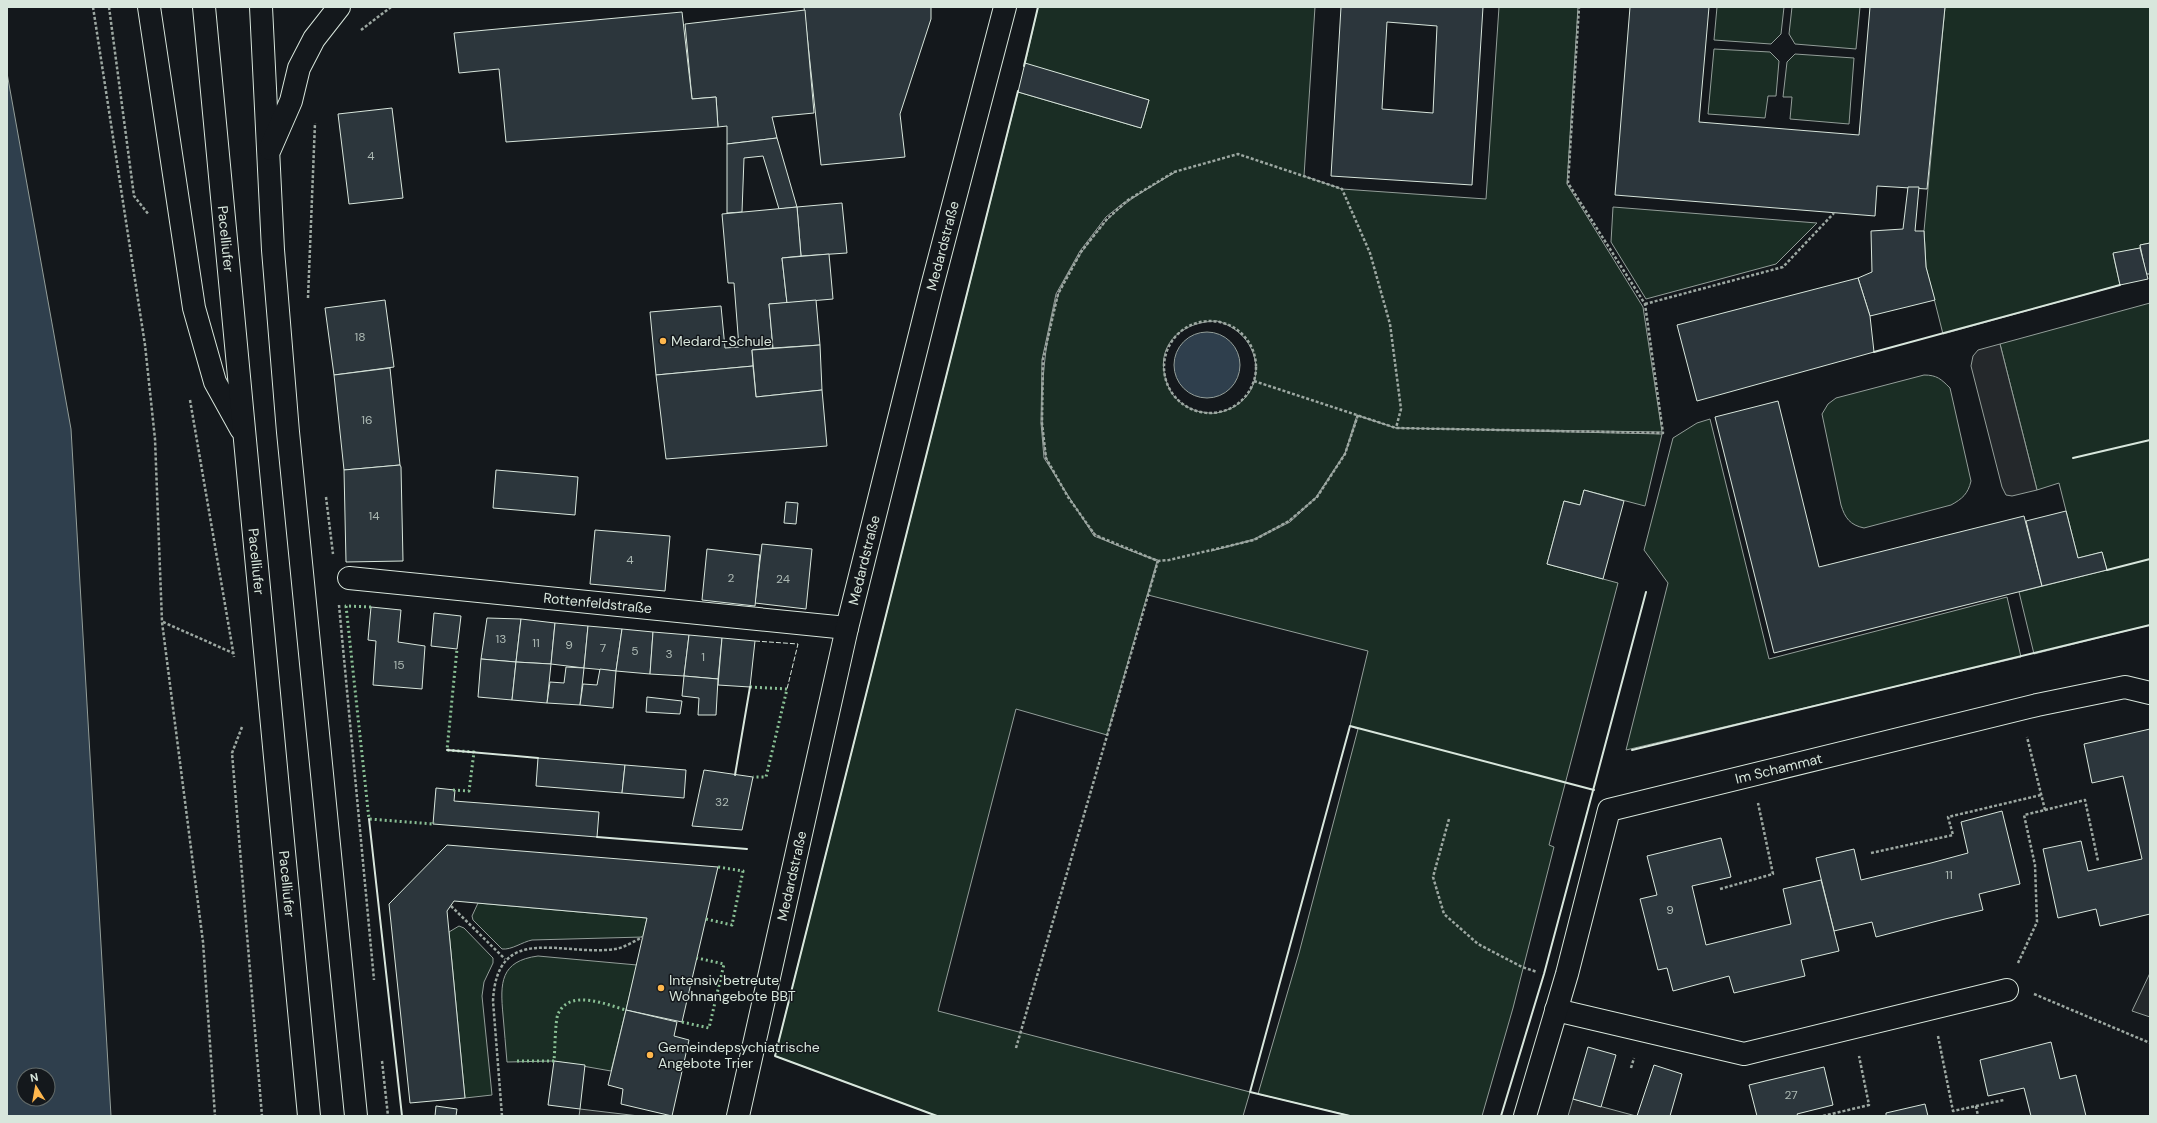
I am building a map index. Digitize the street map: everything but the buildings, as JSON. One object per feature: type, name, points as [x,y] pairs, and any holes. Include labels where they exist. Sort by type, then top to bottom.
[{"type":"street","points":[[149,7],[194,308],[215,382],[246,438]]},
{"type":"street","name":"Pacelliufer","points":[[204,7],[309,1116]]},
{"type":"street","points":[[207,29],[222,7]]},
{"type":"street","points":[[261,7],[273,250],[288,432],[356,1116]]},
{"type":"street","points":[[268,153],[291,101],[299,68],[314,39],[339,7]]},
{"type":"street","name":"Medardstraße","points":[[738,1116],[848,628],[931,290],[1005,7]]},
{"type":"street","name":"Rottenfeldstraße","points":[[349,578],[848,628]]},
{"type":"street","name":"Im Schammat","points":[[1525,1116],[1568,974],[1609,810],[2020,709],[2125,687],[2150,693]]},
{"type":"street","points":[[1556,1010],[1744,1054],[2007,990]]},
{"type":"path","points":[[93,7],[145,344],[155,439],[162,622],[203,942],[215,1116]]},
{"type":"path","points":[[357,32],[391,7]]},
{"type":"path","points":[[1254,382],[1396,428],[1663,433],[1645,304],[1568,184],[1579,7]]},
{"type":"path","points":[[1358,415],[1345,454],[1316,497],[1289,521],[1254,540],[1169,560],[1158,561],[1095,535],[1068,497],[1046,458],[1042,423],[1043,359],[1058,294],[1082,252],[1107,219],[1128,200],[1174,172],[1238,154],[1342,189],[1370,253],[1390,324],[1401,409],[1396,428]]},
{"type":"path","points":[[1645,304],[1783,267],[1834,213]]},
{"type":"path","points":[[1201,322],[1217,322],[1229,325],[1239,332],[1253,350],[1256,367],[1254,382],[1248,392],[1236,405],[1216,413],[1195,411],[1181,403],[1172,394],[1164,377],[1164,359],[1171,341],[1185,328],[1201,322]]},
{"type":"path","points":[[188,393],[234,660]]},
{"type":"path","points":[[1016,1048],[1158,561]]},
{"type":"path","points":[[162,622],[233,653]]},
{"type":"path","points":[[2020,709],[2045,810]]},
{"type":"path","points":[[242,725],[232,753],[262,1116]]},
{"type":"path","points":[[1720,889],[1773,874],[1752,775]]},
{"type":"path","points":[[1872,853],[1953,835],[1948,817],[2041,795]]},
{"type":"path","points":[[2098,861],[2085,800],[2024,815],[2035,865],[2036,922],[2007,990],[2030,993],[2150,1043]]},
{"type":"path","points":[[1449,819],[1434,877],[1444,914],[1478,944],[1522,967],[1544,974],[1568,974]]},
{"type":"path","points":[[451,906],[505,959]]},
{"type":"path","points":[[502,1116],[493,1001],[497,972],[505,959],[525,950],[615,949],[643,937]]},
{"type":"path","points":[[1933,1008],[1953,1111],[2004,1100]]},
{"type":"path","points":[[1823,1116],[1868,1105],[1853,1028]]},
{"type":"path","points":[[1976,1106],[1978,1116]]},
{"type":"green space","points":[[1038,7],[1315,7],[1304,176],[1342,189],[1486,199],[1499,7],[1578,7],[1567,184],[1643,307],[1662,432],[1396,428],[1662,434],[1645,506],[1584,490],[1580,505],[1564,501],[1547,564],[1618,583],[1549,845],[1554,847],[1513,1008],[1482,1116],[1351,1116],[1258,1094],[1299,953],[1358,729],[1350,726],[1368,651],[1148,595],[1158,560],[1135,552],[1157,561],[1107,735],[1016,709],[938,1011],[1250,1092],[1243,1116],[937,1116],[775,1056],[1018,92],[1141,128],[1149,100],[1025,64]],"holes":[[[1147,189],[1115,212],[1101,226],[1073,266],[1058,295],[1049,331],[1043,375],[1042,420],[1046,457],[1059,482],[1044,458],[1041,423],[1042,360],[1056,294],[1080,251],[1106,217],[1122,204]],[[1217,321],[1234,329],[1246,340],[1254,354],[1256,369],[1253,384],[1246,397],[1233,407],[1216,413],[1201,412],[1184,405],[1171,392],[1165,378],[1163,364],[1165,352],[1170,342],[1178,333],[1189,327],[1202,323]],[[1357,415],[1396,428],[1358,416],[1345,454],[1317,497],[1290,522],[1254,540],[1211,551],[1254,539],[1289,521],[1316,497],[1345,453]],[[1077,509],[1094,533],[1111,543],[1094,536]]]},
{"type":"green space","points":[[1717,7],[1784,7],[1781,34],[1771,44],[1714,40]]},
{"type":"green space","points":[[1792,7],[1860,7],[1856,49],[1795,44],[1789,34]]},
{"type":"green space","points":[[1945,7],[2150,7],[2150,243],[2140,245],[2140,248],[2113,254],[2120,285],[1943,334],[1926,267],[1924,231]]},
{"type":"green space","points":[[1714,49],[1770,52],[1779,61],[1776,96],[1768,96],[1765,118],[1708,114]]},
{"type":"green space","points":[[1795,54],[1854,58],[1849,124],[1790,119],[1792,97],[1783,97],[1787,62]]},
{"type":"green space","points":[[1613,207],[1817,223],[1776,264],[1646,299],[1611,242]]},
{"type":"green space","points":[[2150,303],[2150,625],[2034,654],[2019,592],[2107,570],[2102,552],[2078,558],[2059,483],[2037,490],[2000,344]]},
{"type":"green space","points":[[1924,375],[1938,378],[1950,388],[1971,481],[1968,489],[1958,501],[1951,505],[1864,528],[1859,527],[1846,517],[1841,505],[1822,414],[1828,404],[1836,398]]},
{"type":"green space","points":[[1710,419],[1769,659],[2007,597],[2021,657],[1626,750],[1668,583],[1644,550],[1673,438],[1697,423]]},
{"type":"green space","points":[[478,903],[647,918],[643,937],[532,940],[510,948],[502,949],[473,920],[472,916]]},
{"type":"green space","points":[[459,926],[464,928],[493,958],[493,963],[484,982],[482,996],[492,1095],[465,1098],[449,932]]},
{"type":"green space","points":[[538,956],[637,965],[611,1071],[554,1061],[507,1062],[502,1003],[505,975],[509,968],[516,963]]},
{"type":"shaded area","points":[[2000,344],[2037,490],[2012,496],[2006,495],[2002,487],[1971,366],[1973,356],[1978,350]]},
{"type":"shaded area","points":[[2150,973],[2150,1017],[2132,1011]]},
{"type":"shaded area","points":[[1573,1099],[1636,1116],[1568,1116]]},
{"type":"shaded area","points":[[580,1109],[639,1116],[579,1116]]},
{"type":"water","points":[[7,73],[71,429],[111,1116],[7,1116]]},
{"type":"water","points":[[1207,332],[1220,335],[1230,342],[1237,352],[1240,365],[1237,378],[1230,388],[1220,395],[1207,398],[1194,395],[1184,388],[1177,378],[1174,365],[1177,352],[1184,342],[1194,335]]},
{"type":"hedge","points":[[371,607],[346,606],[369,819],[433,824],[433,822]]},
{"type":"hedge","points":[[453,790],[469,791],[474,752],[447,750],[457,649]]},
{"type":"hedge","points":[[750,687],[787,689],[766,777],[753,777]]},
{"type":"hedge","points":[[706,919],[732,925],[743,871],[718,867]]},
{"type":"hedge","points":[[682,1022],[709,1028],[724,964],[697,958]]},
{"type":"hedge","points":[[517,1061],[554,1061],[558,1014],[564,1006],[571,1002],[589,1000],[626,1010]]},
{"type":"fence","points":[[755,641],[798,644],[787,689]]},
{"type":"wall","points":[[1024,66],[1038,7]]},
{"type":"wall","points":[[937,1116],[775,1056],[1018,91]]},
{"type":"wall","points":[[1874,352],[2120,285]]},
{"type":"wall","points":[[2073,458],[2150,440]]},
{"type":"wall","points":[[2107,570],[2150,559]]},
{"type":"wall","points":[[1501,1116],[1544,974],[1646,592]]},
{"type":"wall","points":[[1632,750],[2150,625]]},
{"type":"wall","points":[[735,775],[750,687]]},
{"type":"wall","points":[[1350,1116],[1250,1092],[1350,726],[1594,790]]},
{"type":"wall","points":[[447,750],[538,758]]},
{"type":"wall","points":[[369,819],[402,1116]]},
{"type":"wall","points":[[597,837],[747,849]]},
{"type":"place","name":"Medard-Schule","points":[[663,341]]},
{"type":"place","name":"Intensiv betreute Wohnangebote BBT","points":[[661,988]]},
{"type":"place","name":"Gemeindepsychiatrische Angebote Trier","points":[[650,1055]]}]
